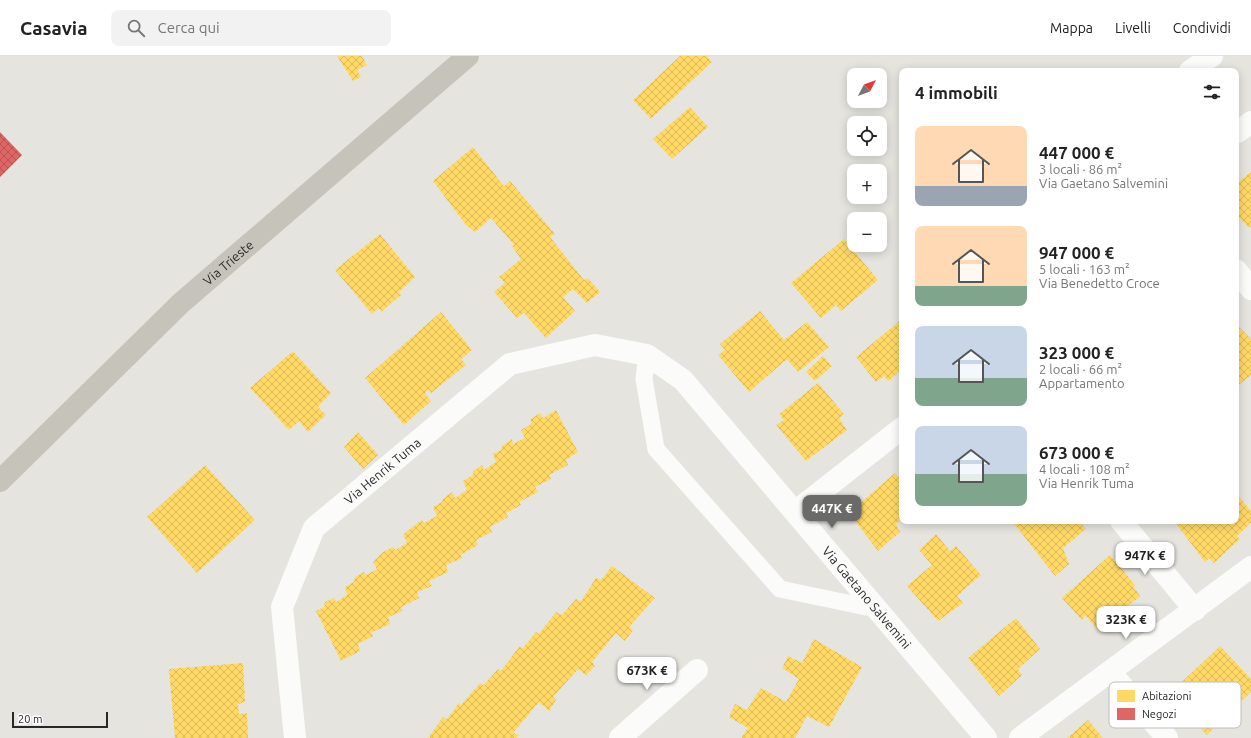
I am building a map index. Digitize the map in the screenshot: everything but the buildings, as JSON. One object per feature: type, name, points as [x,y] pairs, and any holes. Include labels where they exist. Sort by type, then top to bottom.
[{"type":"main road","name":"Via Trieste","points":[[0,481],[181,302],[468,56]]},
{"type":"street","points":[[1194,68],[1212,56]]},
{"type":"street","points":[[1239,132],[1251,122]]},
{"type":"street","points":[[1239,274],[1251,289]]},
{"type":"street","name":"Via Henrik Tuma","points":[[295,738],[282,607],[314,528],[510,364],[595,345],[647,355]]},
{"type":"street","name":"Via Gaetano Salvemini","points":[[647,355],[683,380],[986,738]]},
{"type":"street","points":[[795,512],[899,430]]},
{"type":"street","points":[[1123,524],[1195,610]]},
{"type":"street","points":[[1020,738],[1195,610],[1251,567]]},
{"type":"street","points":[[620,738],[697,670]]},
{"type":"street","points":[[1110,672],[1119,682]]},
{"type":"street","points":[[1158,728],[1167,738]]},
{"type":"lane","points":[[647,355],[644,379],[656,449],[780,589],[876,609]]}]
